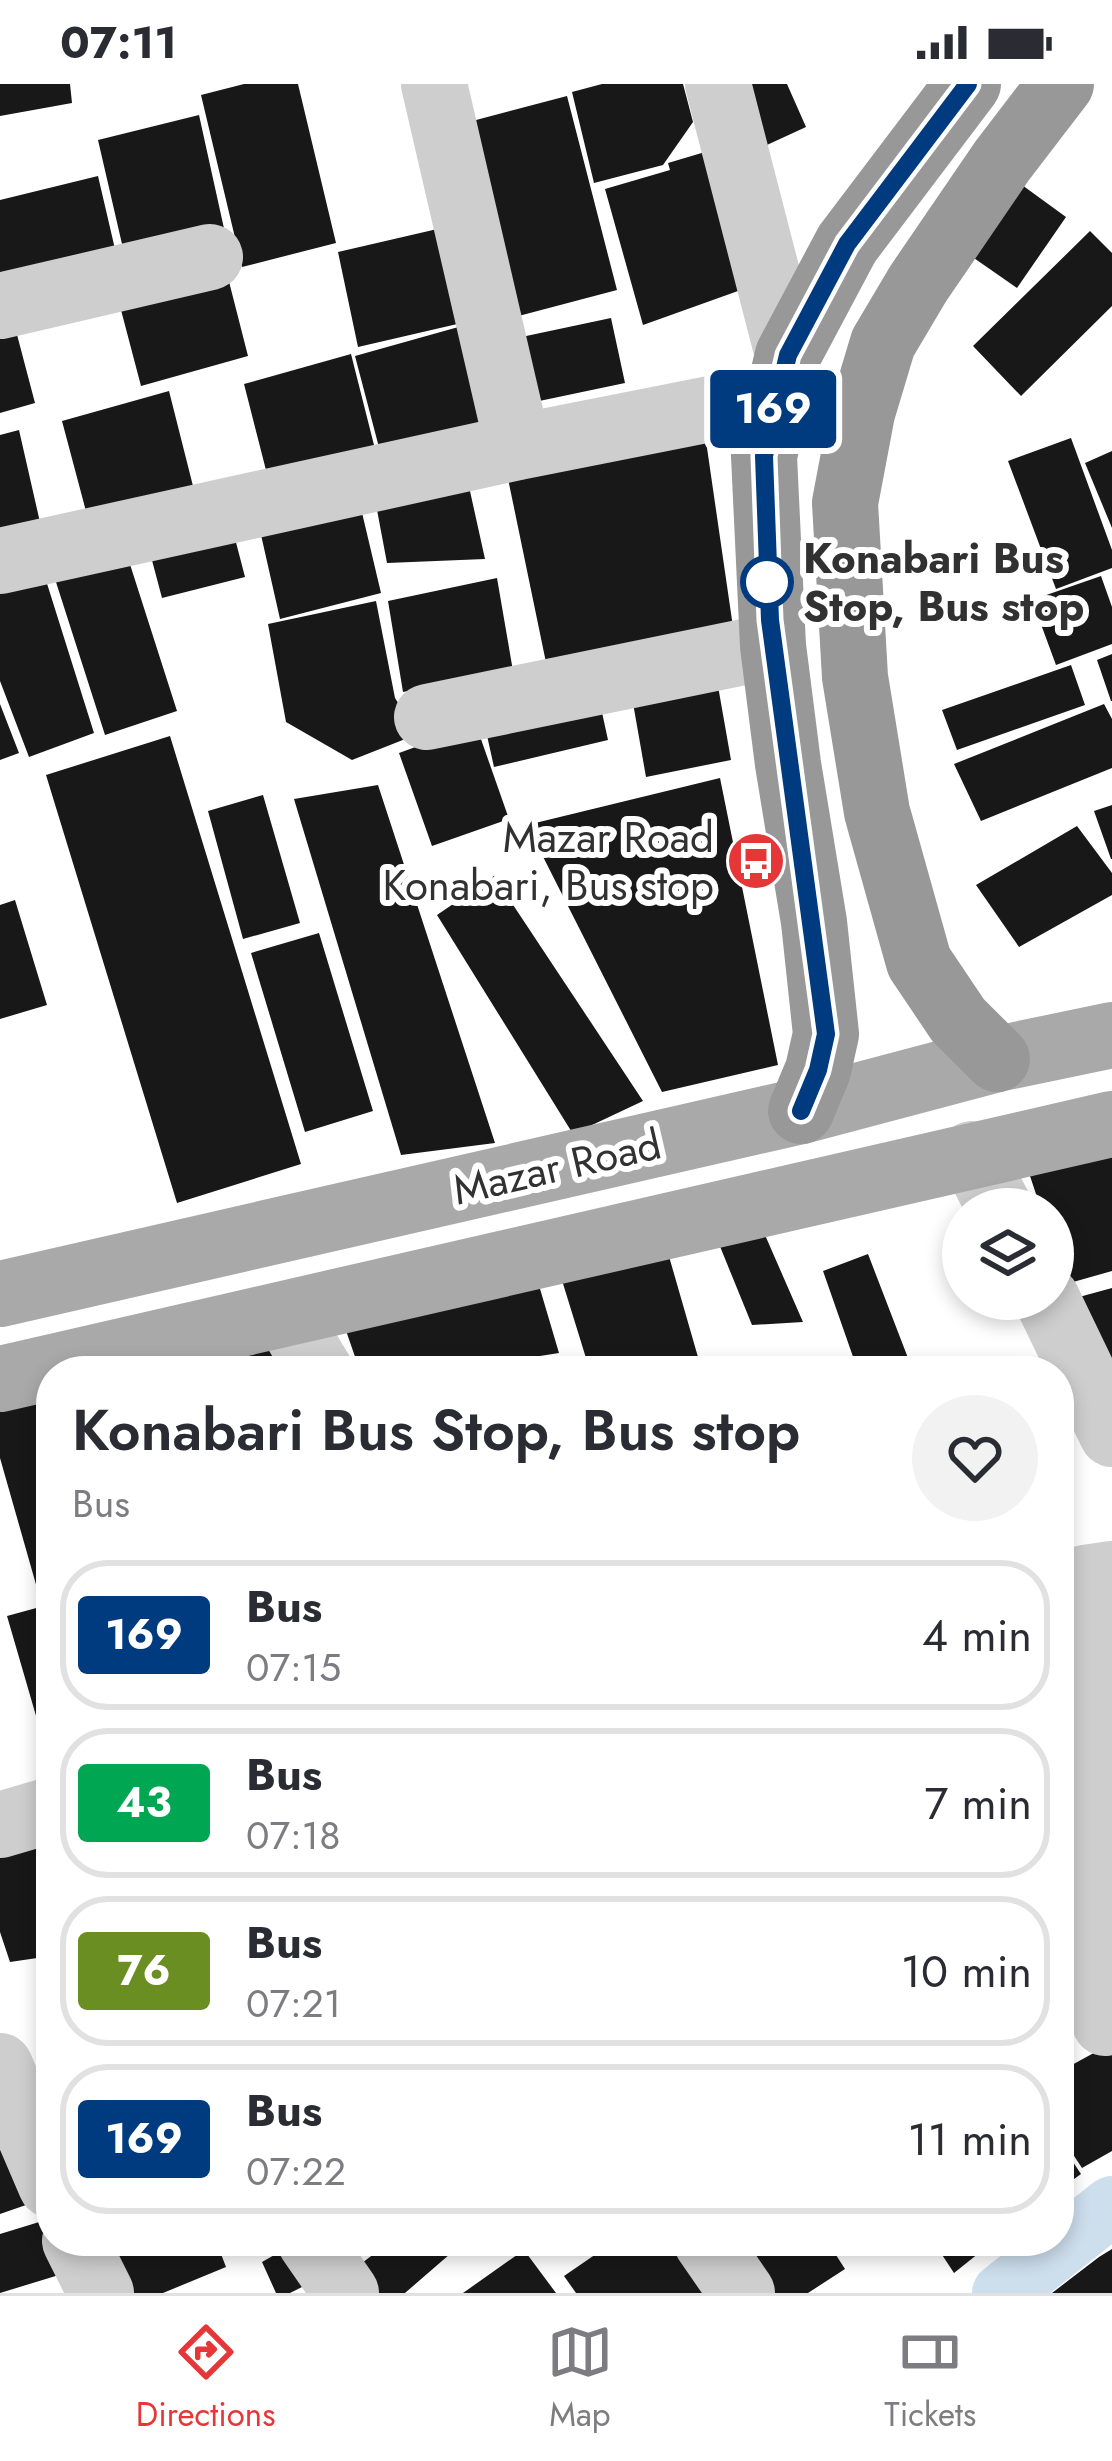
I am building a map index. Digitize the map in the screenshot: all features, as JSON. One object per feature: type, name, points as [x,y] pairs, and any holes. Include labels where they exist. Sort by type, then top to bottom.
[{"type":"highway","points":[[801,1111],[826,1034],[773,646],[764,456],[782,376],[847,244],[968,84]]},
{"type":"highway","points":[[997,1059],[958,1020],[919,962],[877,812],[855,677],[845,502],[862,412],[883,343],[1002,161],[1061,84]]},
{"type":"highway","points":[[847,244],[918,284]]},
{"type":"highway","points":[[821,987],[919,962]]},
{"type":"main road","name":"Mazar Road","points":[[0,1294],[1112,1035]]},
{"type":"main road","points":[[997,1059],[998,1169]]},
{"type":"main road","points":[[801,1111],[817,1190]]},
{"type":"main road","name":"Mazar Road","points":[[104,1356],[817,1190],[998,1169],[1112,1124]]},
{"type":"main road","name":"Mazar Road","points":[[0,1379],[36,1371]]},
{"type":"street","points":[[434,84],[518,447]]},
{"type":"street","points":[[0,561],[518,447],[782,376],[718,84]]},
{"type":"street","points":[[0,307],[210,257]]},
{"type":"street","points":[[427,717],[773,646]]},
{"type":"street","points":[[286,1316],[311,1356]]},
{"type":"street","points":[[1057,1320],[1112,1434]]},
{"type":"street","points":[[1105,2023],[1085,1710],[1085,1578],[1112,1574]]},
{"type":"street","points":[[0,1825],[36,1814]]},
{"type":"street","points":[[0,2066],[36,2151]]},
{"type":"street","points":[[320,2256],[346,2293]]},
{"type":"street","points":[[716,2256],[742,2293]]},
{"type":"building","points":[[0,84],[70,84],[72,103],[0,116]]},
{"type":"building","points":[[244,84],[298,84],[336,243],[242,267],[201,95]]},
{"type":"building","points":[[602,84],[683,84],[693,122],[663,165],[594,183],[572,92]]},
{"type":"building","points":[[727,84],[787,84],[806,127],[756,150]]},
{"type":"building","points":[[567,96],[617,290],[511,318],[461,124]]},
{"type":"building","points":[[199,115],[225,233],[125,257],[98,140]]},
{"type":"building","points":[[705,152],[738,291],[643,325],[605,189],[670,170],[668,163]]},
{"type":"building","points":[[98,176],[115,249],[0,277],[0,200]]},
{"type":"building","points":[[1022,185],[1066,217],[1017,288],[971,256]]},
{"type":"building","points":[[446,227],[466,322],[358,347],[338,252]]},
{"type":"building","points":[[1090,231],[1112,253],[1112,306],[1021,396],[973,346]]},
{"type":"building","points":[[224,262],[248,356],[141,386],[116,291]]},
{"type":"building","points":[[10,308],[35,403],[0,413],[0,311]]},
{"type":"building","points":[[611,318],[625,383],[525,404],[512,339]]},
{"type":"building","points":[[462,326],[489,425],[381,455],[355,356]]},
{"type":"building","points":[[351,354],[375,449],[268,478],[244,384]]},
{"type":"building","points":[[169,391],[193,486],[87,515],[62,421]]},
{"type":"building","points":[[19,430],[42,531],[0,542],[0,435]]},
{"type":"building","points":[[1071,438],[1112,550],[1112,568],[1056,589],[1008,461]]},
{"type":"building","points":[[706,441],[733,627],[549,677],[506,469]]},
{"type":"building","points":[[1112,451],[1112,528],[1085,463]]},
{"type":"building","points":[[466,473],[485,559],[387,563],[374,494]]},
{"type":"building","points":[[359,500],[381,593],[280,619],[259,526]]},
{"type":"building","points":[[232,527],[245,577],[162,598],[149,549]]},
{"type":"building","points":[[127,555],[177,711],[105,735],[55,579]]},
{"type":"building","points":[[44,574],[94,733],[29,757],[0,681],[0,582]]},
{"type":"building","points":[[1101,576],[1112,607],[1112,644],[1056,665],[1032,600]]},
{"type":"building","points":[[497,578],[513,671],[403,692],[388,601]]},
{"type":"building","points":[[376,601],[395,698],[418,734],[352,760],[286,722],[268,624]]},
{"type":"building","points":[[1112,654],[1112,701],[1111,701],[1097,660]]},
{"type":"building","points":[[1071,665],[1085,705],[957,750],[942,710]]},
{"type":"building","points":[[715,669],[731,760],[646,777],[630,686]]},
{"type":"building","points":[[598,694],[608,740],[494,767],[484,722]]},
{"type":"building","points":[[0,704],[19,753],[0,760]]},
{"type":"building","points":[[1104,704],[1112,719],[1112,768],[981,821],[954,764]]},
{"type":"building","points":[[476,725],[509,819],[432,846],[399,753]]},
{"type":"building","points":[[170,736],[301,1164],[177,1203],[46,775]]},
{"type":"building","points":[[720,778],[778,1065],[662,1092],[527,825]]},
{"type":"building","points":[[378,785],[495,1143],[401,1155],[294,799]]},
{"type":"building","points":[[263,795],[300,923],[243,939],[208,811]]},
{"type":"building","points":[[1112,805],[1112,859],[1111,859],[1094,811]]},
{"type":"building","points":[[1077,826],[1112,873],[1112,895],[1019,947],[976,885]]},
{"type":"building","points":[[494,876],[643,1101],[573,1134],[437,915]]},
{"type":"building","points":[[15,900],[47,1005],[0,1019],[0,905]]},
{"type":"building","points":[[319,933],[373,1111],[305,1132],[251,953]]},
{"type":"building","points":[[1112,1148],[1112,1271],[1074,1282],[1074,1188],[1034,1188],[1026,1164]]},
{"type":"building","points":[[662,1232],[698,1356],[585,1356],[556,1261]]},
{"type":"building","points":[[765,1235],[803,1322],[752,1325],[719,1244]]},
{"type":"building","points":[[868,1254],[907,1356],[853,1356],[823,1271]]},
{"type":"building","points":[[538,1282],[559,1353],[355,1356],[344,1325]]},
{"type":"building","points":[[1112,1288],[1112,1375],[1079,1297]]},
{"type":"building","points":[[277,1348],[282,1356],[243,1356]]},
{"type":"building","points":[[36,1400],[36,1584],[0,1458],[0,1408]]},
{"type":"building","points":[[36,1608],[36,1716],[7,1616]]},
{"type":"building","points":[[36,1828],[36,1958],[10,1962],[0,1932],[0,1838]]},
{"type":"building","points":[[1112,2043],[1112,2151],[1082,2168],[1074,2156],[1074,2064]]},
{"type":"building","points":[[0,2131],[26,2205],[0,2214]]},
{"type":"building","points":[[36,2223],[36,2256],[65,2256],[72,2271],[0,2293],[0,2234]]},
{"type":"building","points":[[1112,2249],[1112,2293],[1052,2293],[1099,2257]]},
{"type":"building","points":[[112,2256],[222,2256],[226,2267],[163,2293],[127,2293]]},
{"type":"building","points":[[273,2256],[297,2256],[310,2283],[290,2293],[276,2293],[262,2262]]},
{"type":"building","points":[[371,2256],[448,2256],[405,2293],[378,2293],[358,2266]]},
{"type":"building","points":[[515,2256],[528,2256],[556,2293],[463,2293]]},
{"type":"building","points":[[593,2256],[677,2256],[703,2293],[576,2293],[564,2276]]},
{"type":"building","points":[[747,2256],[837,2256],[845,2269],[808,2293],[760,2293]]},
{"type":"building","points":[[943,2256],[975,2256],[954,2273]]},
{"type":"waterway","points":[[1074,2236],[1112,2206]]},
{"type":"waterway","points":[[1002,2293],[1049,2256]]},
{"type":"bus line","name":"169","points":[[801,1111],[826,1034],[770,620],[764,456],[788,355],[847,244],[968,84]]},
{"type":"place","name":"Konabari Bus Stop, Bus stop","points":[[767,582]]},
{"type":"place","name":"Mazar Road Konabari, Bus stop","points":[[756,861]]}]
